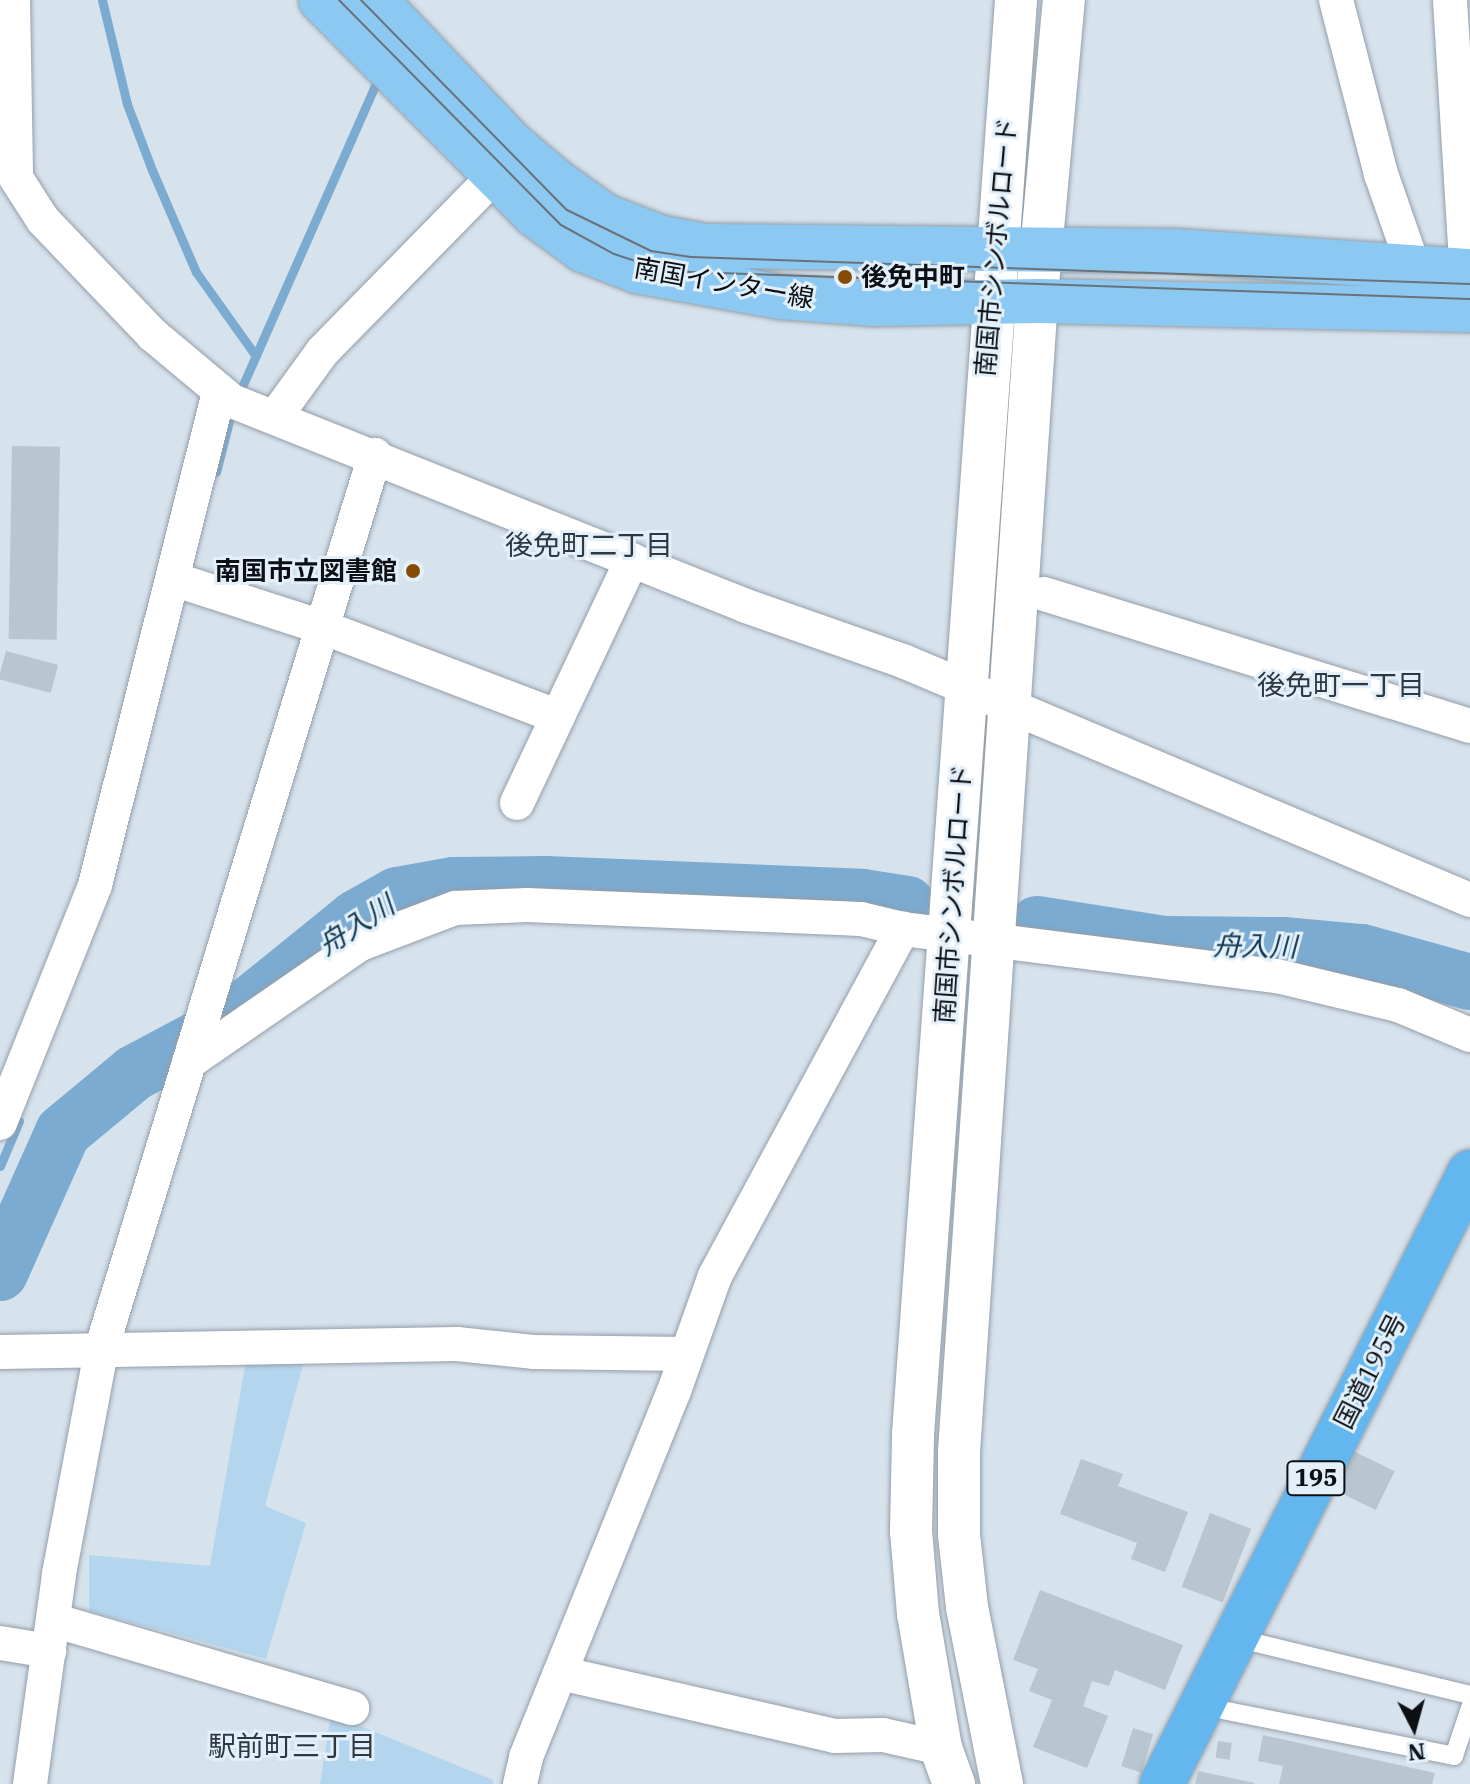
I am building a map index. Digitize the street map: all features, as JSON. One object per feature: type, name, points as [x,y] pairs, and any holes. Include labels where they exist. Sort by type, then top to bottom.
[{"type":"highway","name":"国道195号","points":[[1162,1784],[1470,1172]]},
{"type":"main road","name":"南国インター線","points":[[321,0],[506,163],[605,216],[682,242],[1245,255],[1453,290]]},
{"type":"main road","name":"南国インター線","points":[[375,0],[506,163],[583,250],[661,277],[780,297],[875,304],[1453,290]]},
{"type":"street","points":[[13,0],[8,182],[153,335],[219,392],[632,560],[968,687],[1470,900]]},
{"type":"street","name":"南国市シンボルロード","points":[[948,1766],[918,1614],[911,1531],[919,1326],[951,935],[995,249],[1016,0]]},
{"type":"street","name":"南国市シンボルロード","points":[[1002,1784],[967,1607],[959,1535],[963,1369],[996,941],[1040,250],[1064,0]]},
{"type":"street","points":[[1336,0],[1381,174],[1453,290]]},
{"type":"street","points":[[1450,0],[1453,290]]},
{"type":"street","points":[[275,417],[322,352],[506,163]]},
{"type":"street","points":[[0,1123],[95,885],[219,392]]},
{"type":"street","points":[[30,1784],[51,1636],[102,1347],[375,455]]},
{"type":"street","points":[[517,803],[632,560]]},
{"type":"street","points":[[173,579],[322,627],[556,716]]},
{"type":"street","points":[[1044,594],[1470,726]]},
{"type":"street","points":[[191,1057],[360,944],[414,919],[455,908],[527,905],[861,919],[903,929],[1302,980],[1398,1005],[1470,1035]]},
{"type":"street","points":[[520,1784],[560,1673],[715,1276],[903,929]]},
{"type":"street","points":[[0,1352],[102,1347],[457,1344],[533,1352],[685,1354]]},
{"type":"street","points":[[0,1643],[51,1636],[352,1708]]},
{"type":"street","points":[[560,1673],[834,1736],[883,1735],[948,1766]]},
{"type":"lane","points":[[1236,1638],[1470,1695]]},
{"type":"lane","points":[[1202,1706],[1454,1756],[1470,1708]]},
{"type":"shaded area","points":[[305,1357],[265,1506],[306,1523],[266,1659],[89,1611],[89,1555],[210,1566],[246,1361]]},
{"type":"shaded area","points":[[331,1714],[493,1780],[493,1784],[320,1784]]},
{"type":"building","points":[[12,446],[60,447],[57,640],[9,639]]},
{"type":"building","points":[[6,651],[58,665],[51,693],[0,679]]},
{"type":"building","points":[[1347,1448],[1395,1471],[1376,1510],[1328,1487]]},
{"type":"building","points":[[1081,1459],[1123,1474],[1118,1486],[1188,1512],[1165,1572],[1131,1559],[1137,1543],[1060,1514]]},
{"type":"building","points":[[1210,1513],[1251,1529],[1223,1603],[1182,1587]]},
{"type":"building","points":[[1040,1590],[1183,1645],[1165,1690],[1115,1670],[1109,1686],[1092,1681],[1083,1706],[1108,1716],[1087,1768],[1033,1747],[1052,1700],[1029,1691],[1038,1669],[1013,1660]]},
{"type":"building","points":[[1133,1728],[1153,1734],[1141,1772],[1121,1766]]},
{"type":"building","points":[[1263,1735],[1435,1773],[1432,1784],[1279,1784],[1283,1766],[1258,1761]]},
{"type":"building","points":[[1218,1741],[1232,1743],[1229,1760],[1216,1758]]},
{"type":"building","points":[[1198,1771],[1255,1783],[1195,1784]]},
{"type":"waterway","points":[[102,0],[127,104],[196,272],[256,356]]},
{"type":"waterway","points":[[242,387],[375,86]]},
{"type":"waterway","points":[[216,472],[230,417]]},
{"type":"waterway","name":"舟入川","points":[[0,1273],[63,1132],[134,1073],[224,1025],[356,918],[397,895],[454,885],[545,884],[862,897],[907,904]]},
{"type":"waterway","name":"舟入川","points":[[1037,924],[1165,944],[1283,945],[1362,952],[1470,982]]},
{"type":"waterway","points":[[0,1166],[19,1121]]},
{"type":"tram line","points":[[339,0],[561,225],[614,254],[652,266],[690,272],[1470,299]]},
{"type":"tram line","points":[[361,0],[567,210],[651,251],[691,257],[1470,284]]},
{"type":"place","name":"後免中町","points":[[845,277]]},
{"type":"place","name":"南国市立図書館","points":[[413,571]]},
{"type":"district","name":"後免町二丁目","points":[[589,545]]},
{"type":"district","name":"後免町一丁目","points":[[1341,685]]},
{"type":"district","name":"駅前町三丁目","points":[[292,1746]]}]
